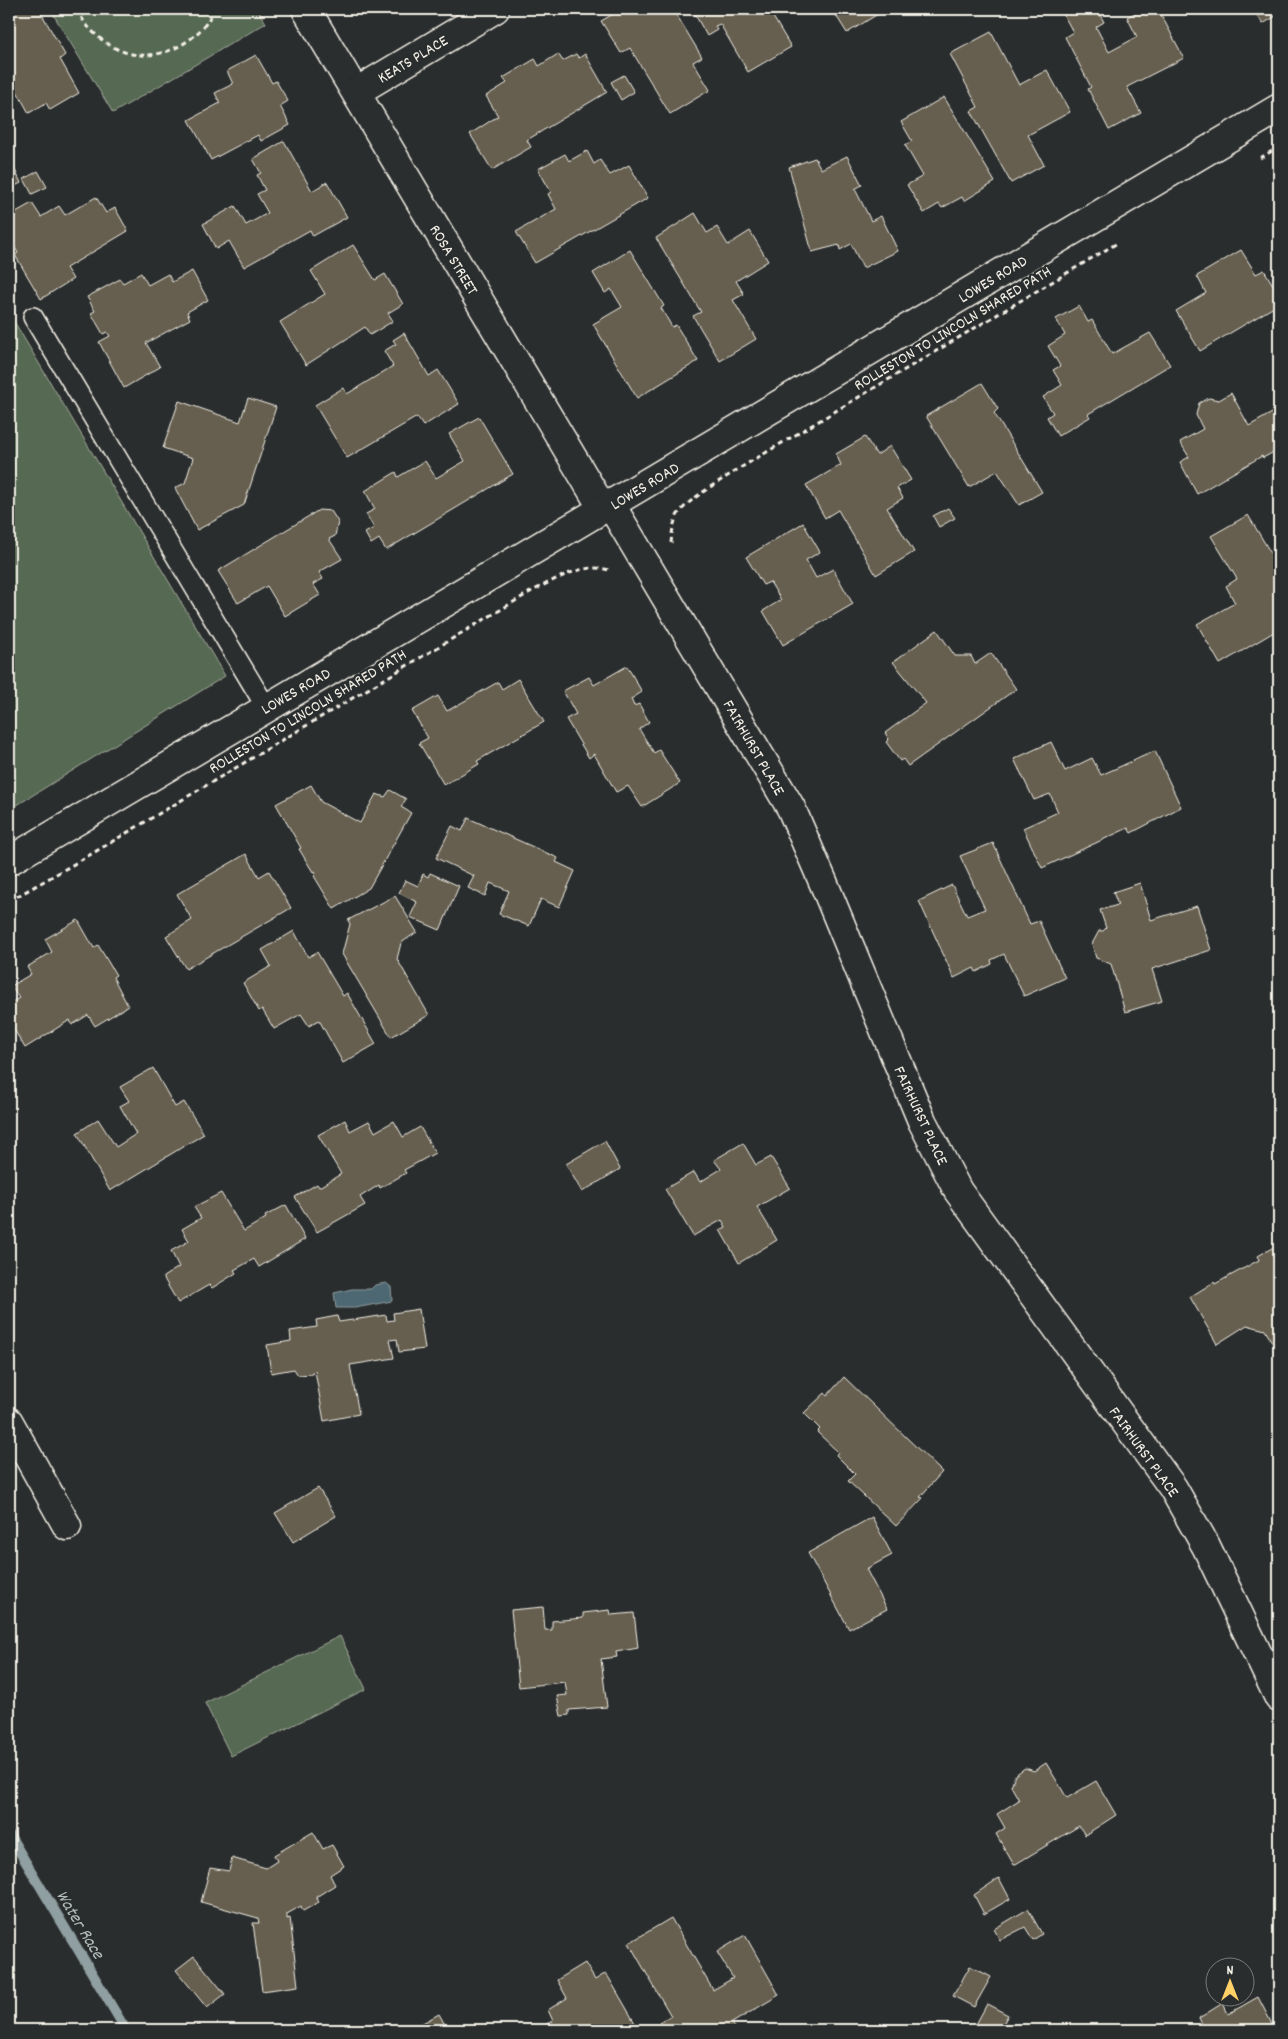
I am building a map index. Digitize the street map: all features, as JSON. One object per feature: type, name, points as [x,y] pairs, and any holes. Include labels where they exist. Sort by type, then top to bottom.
[{"type":"street","name":"ROSA STREET","points":[[306,9],[607,507]]},
{"type":"street","name":"KEATS PLACE","points":[[356,92],[495,9]]},
{"type":"street","name":"LOWES ROAD","points":[[9,861],[1279,108]]},
{"type":"street","name":"FAIRHURST PLACE","points":[[607,507],[790,808],[824,884],[922,1121],[958,1191],[1173,1488],[1206,1546],[1279,1698]]},
{"type":"street","points":[[9,1422],[67,1526]]},
{"type":"lane","points":[[33,317],[266,707]]},
{"type":"path","points":[[77,9],[87,26],[99,38],[116,48],[139,55],[157,53],[184,44],[205,25],[214,9]]},
{"type":"path","points":[[1254,162],[1279,148]]},
{"type":"path","name":"ROLLESTON TO LINCOLN SHARED PATH","points":[[671,548],[673,524],[678,514],[686,505],[706,491],[749,463],[1123,240]]},
{"type":"path","name":"ROLLESTON TO LINCOLN SHARED PATH","points":[[9,901],[532,591],[578,570],[590,567],[614,572]]},
{"type":"green space","points":[[50,9],[257,9],[266,23],[113,113]]},
{"type":"green space","points":[[9,313],[225,676],[9,810]]},
{"type":"green space","points":[[340,1636],[366,1689],[231,1756],[205,1703]]},
{"type":"water","points":[[386,1283],[391,1287],[392,1301],[355,1308],[336,1308],[334,1293],[352,1289],[371,1289],[375,1285]]},
{"type":"building","points":[[9,9],[39,9],[65,55],[60,59],[79,93],[50,110],[46,103],[29,113],[9,77]]},
{"type":"building","points":[[622,9],[638,9],[641,15],[649,10],[651,13],[658,9],[673,9],[702,57],[693,62],[710,90],[670,114],[630,48],[621,53],[601,21]]},
{"type":"building","points":[[692,9],[772,9],[769,10],[791,47],[748,72],[720,24],[715,26],[717,30],[707,36]]},
{"type":"building","points":[[832,9],[886,9],[847,33]]},
{"type":"building","points":[[1097,9],[1104,22],[1096,27],[1109,52],[1137,37],[1127,17],[1143,9],[1158,9],[1184,58],[1127,87],[1141,113],[1109,130],[1088,89],[1091,87],[1065,37],[1073,32],[1061,10]]},
{"type":"building","points":[[1253,9],[1279,9],[1279,14],[1263,24]]},
{"type":"building","points":[[991,32],[1019,85],[1047,70],[1070,112],[1028,135],[1044,165],[1011,183],[971,111],[978,107],[950,54]]},
{"type":"building","points":[[558,54],[563,61],[576,54],[579,58],[585,54],[607,92],[527,140],[531,147],[492,170],[470,134],[498,116],[486,96],[507,83],[503,78],[535,59],[539,66]]},
{"type":"building","points":[[256,55],[272,83],[276,81],[288,101],[280,106],[290,125],[261,141],[258,135],[211,160],[189,120],[220,103],[215,93],[233,84],[227,71]]},
{"type":"building","points":[[624,75],[634,92],[621,100],[611,82]]},
{"type":"building","points":[[944,97],[995,182],[964,201],[962,197],[942,208],[939,204],[924,213],[907,185],[923,176],[905,145],[912,141],[901,122]]},
{"type":"building","points":[[284,141],[312,191],[327,182],[347,217],[313,236],[310,230],[244,267],[229,241],[216,249],[203,224],[235,206],[246,225],[268,213],[257,194],[265,190],[257,175],[261,173],[253,159]]},
{"type":"building","points":[[587,151],[594,164],[600,160],[610,175],[629,165],[648,198],[535,263],[516,232],[556,209],[548,194],[551,192],[538,169],[565,154],[569,161]]},
{"type":"building","points":[[847,156],[862,185],[855,189],[871,221],[881,216],[898,251],[863,268],[851,244],[840,250],[839,245],[812,252],[789,167],[815,158],[821,169]]},
{"type":"building","points":[[9,157],[21,183],[9,189]]},
{"type":"building","points":[[38,171],[47,187],[32,194],[24,179]]},
{"type":"building","points":[[96,197],[106,213],[115,208],[128,231],[66,268],[73,279],[41,299],[15,255],[18,253],[9,237],[9,216],[32,203],[41,217],[59,206],[65,215]]},
{"type":"building","points":[[695,213],[707,233],[717,227],[728,245],[750,231],[768,261],[736,281],[744,294],[733,300],[756,339],[720,361],[693,316],[701,312],[656,238]]},
{"type":"building","points":[[353,245],[375,280],[385,274],[403,304],[388,313],[393,321],[370,335],[365,327],[306,365],[280,322],[325,294],[311,271]]},
{"type":"building","points":[[630,250],[664,306],[661,308],[672,327],[676,325],[698,361],[637,398],[593,324],[622,307],[611,289],[605,293],[593,273]]},
{"type":"building","points":[[1241,250],[1256,274],[1264,270],[1279,295],[1279,304],[1200,351],[1176,311],[1206,293],[1197,276]]},
{"type":"building","points":[[192,271],[208,300],[187,312],[190,319],[146,343],[160,367],[124,388],[99,342],[110,336],[107,332],[103,334],[91,313],[95,311],[87,297],[120,279],[123,283],[141,273],[148,285],[168,274],[172,282]]},
{"type":"building","points":[[1079,306],[1088,322],[1092,320],[1112,354],[1150,333],[1170,365],[1088,414],[1090,417],[1058,436],[1047,417],[1053,413],[1043,397],[1062,385],[1053,370],[1060,366],[1048,346],[1065,335],[1056,319]]},
{"type":"building","points":[[404,333],[429,376],[438,370],[459,404],[423,426],[417,417],[347,458],[315,405],[343,388],[347,394],[393,366],[384,351],[396,344],[393,340]]},
{"type":"building","points":[[982,383],[998,409],[994,413],[1042,492],[1019,505],[997,471],[969,487],[926,416]]},
{"type":"building","points":[[1231,393],[1249,426],[1279,409],[1279,449],[1263,458],[1262,456],[1197,494],[1180,462],[1189,457],[1180,442],[1203,429],[1196,415],[1199,403],[1209,398],[1219,400]]},
{"type":"building","points":[[248,398],[276,407],[244,505],[197,530],[175,488],[185,483],[193,458],[163,448],[179,401],[240,422]]},
{"type":"building","points":[[479,417],[513,474],[386,550],[379,539],[371,544],[365,533],[374,528],[366,514],[375,509],[365,491],[396,472],[398,477],[425,461],[436,478],[465,461],[449,434]]},
{"type":"building","points":[[865,437],[877,455],[890,446],[911,480],[897,488],[903,498],[887,508],[914,552],[876,575],[838,510],[825,518],[806,485],[841,465],[836,454]]},
{"type":"building","points":[[948,508],[955,518],[939,527],[933,516]]},
{"type":"building","points":[[319,510],[331,511],[338,522],[335,536],[329,539],[342,559],[319,572],[323,579],[313,584],[320,595],[285,616],[267,586],[238,603],[218,571]]},
{"type":"building","points":[[1248,515],[1276,562],[1279,562],[1279,629],[1220,664],[1197,624],[1235,603],[1226,586],[1237,579],[1211,536]]},
{"type":"building","points":[[803,523],[820,552],[806,560],[816,578],[833,569],[853,604],[783,645],[763,611],[781,600],[770,582],[763,585],[746,557]]},
{"type":"building","points":[[937,630],[955,656],[971,656],[975,664],[991,653],[1016,689],[908,766],[903,759],[900,761],[886,742],[889,739],[885,733],[926,703],[893,662]]},
{"type":"building","points":[[627,666],[642,692],[631,699],[634,706],[639,704],[649,722],[639,729],[654,753],[659,750],[680,783],[642,807],[628,786],[616,792],[594,754],[589,758],[566,719],[576,714],[563,691],[589,677],[594,685]]},
{"type":"building","points":[[518,679],[544,722],[477,761],[479,764],[444,785],[419,743],[428,738],[412,711],[438,696],[447,711],[498,682],[502,689]]},
{"type":"building","points":[[1051,742],[1065,771],[1092,758],[1101,775],[1155,751],[1181,807],[1131,833],[1128,828],[1042,868],[1023,828],[1058,812],[1050,794],[1034,800],[1014,759]]},
{"type":"building","points":[[311,785],[321,802],[360,823],[376,794],[385,797],[390,790],[406,799],[401,807],[411,813],[369,888],[334,909],[314,876],[316,874],[315,871],[313,872],[299,849],[301,848],[276,804]]},
{"type":"building","points":[[468,818],[558,858],[556,862],[575,871],[559,907],[541,899],[529,926],[499,914],[509,891],[490,883],[485,896],[468,888],[474,876],[436,858],[452,826],[462,831]]},
{"type":"building","points":[[993,843],[1030,924],[1039,921],[1065,978],[1024,996],[1004,954],[991,960],[992,964],[976,972],[974,968],[954,978],[919,901],[952,885],[967,916],[985,909],[960,856]]},
{"type":"building","points":[[246,854],[259,877],[269,871],[291,908],[186,969],[166,936],[192,920],[177,894]]},
{"type":"building","points":[[430,873],[459,886],[440,930],[410,917],[417,902],[399,893],[405,880],[418,886],[423,874],[428,877]]},
{"type":"building","points":[[1140,883],[1151,920],[1197,906],[1211,950],[1152,969],[1162,1001],[1125,1012],[1111,964],[1096,958],[1092,944],[1099,931],[1103,931],[1106,928],[1100,910],[1118,905],[1113,892]]},
{"type":"building","points":[[395,896],[417,932],[401,943],[397,959],[429,1015],[391,1037],[342,954],[350,924],[348,920]]},
{"type":"building","points":[[78,920],[94,948],[98,945],[116,975],[113,977],[128,1006],[95,1026],[88,1015],[72,1025],[70,1020],[25,1048],[9,1021],[9,1004],[19,998],[11,986],[31,974],[27,967],[52,952],[45,939]]},
{"type":"building","points":[[294,931],[308,957],[317,952],[343,996],[347,993],[376,1044],[343,1063],[319,1020],[309,1026],[301,1014],[274,1029],[262,1009],[259,1011],[243,983],[271,966],[262,950]]},
{"type":"building","points":[[153,1068],[175,1107],[184,1102],[204,1134],[110,1191],[77,1133],[98,1119],[116,1147],[136,1134],[120,1106],[129,1101],[120,1087]]},
{"type":"building","points":[[345,1120],[350,1131],[369,1121],[375,1132],[394,1121],[403,1137],[420,1127],[435,1153],[404,1170],[406,1173],[380,1188],[379,1185],[360,1197],[365,1205],[317,1232],[295,1197],[317,1184],[319,1187],[341,1174],[318,1135]]},
{"type":"building","points":[[605,1141],[620,1169],[582,1192],[566,1164]]},
{"type":"building","points":[[743,1143],[756,1165],[771,1157],[790,1188],[757,1207],[777,1240],[739,1263],[720,1230],[726,1227],[722,1220],[693,1236],[665,1189],[694,1172],[700,1182],[721,1169],[714,1160]]},
{"type":"building","points":[[221,1193],[244,1231],[266,1218],[265,1216],[286,1205],[305,1239],[259,1267],[254,1259],[234,1270],[236,1273],[212,1288],[209,1285],[178,1303],[163,1277],[179,1267],[171,1251],[189,1241],[182,1229],[201,1218],[194,1207]]},
{"type":"building","points":[[1279,1244],[1279,1354],[1265,1330],[1247,1325],[1217,1344],[1190,1297],[1214,1282],[1215,1284],[1259,1260],[1258,1256]]},
{"type":"building","points":[[419,1309],[425,1349],[399,1352],[397,1339],[390,1340],[394,1358],[350,1365],[359,1414],[324,1421],[315,1371],[312,1372],[313,1374],[298,1375],[294,1369],[271,1373],[267,1345],[291,1341],[290,1331],[317,1327],[316,1320],[337,1316],[339,1322],[386,1315],[387,1321],[394,1320],[393,1313]]},
{"type":"building","points":[[844,1377],[942,1472],[920,1497],[923,1498],[896,1526],[848,1481],[855,1474],[836,1455],[838,1452],[817,1432],[820,1429],[804,1413],[825,1393],[827,1396]]},
{"type":"building","points":[[318,1488],[336,1516],[293,1542],[275,1513]]},
{"type":"building","points":[[872,1517],[892,1555],[866,1569],[887,1609],[849,1629],[808,1553]]},
{"type":"building","points":[[543,1607],[545,1630],[552,1630],[552,1621],[583,1618],[583,1613],[610,1610],[611,1615],[634,1613],[638,1648],[616,1652],[617,1657],[601,1659],[607,1707],[569,1710],[569,1715],[561,1716],[557,1696],[567,1695],[565,1682],[519,1687],[511,1610]]},
{"type":"building","points":[[1046,1763],[1067,1798],[1096,1781],[1116,1815],[1085,1835],[1079,1826],[1014,1865],[996,1834],[1005,1828],[997,1814],[1019,1800],[1011,1786],[1015,1775],[1025,1768],[1034,1771]]},
{"type":"building","points":[[313,1832],[323,1849],[332,1845],[344,1866],[330,1875],[335,1885],[316,1897],[319,1902],[303,1911],[301,1906],[287,1914],[287,1919],[290,1918],[298,1986],[262,1991],[253,1923],[259,1923],[258,1918],[201,1902],[210,1868],[229,1871],[232,1858],[266,1868],[277,1861],[274,1855]]},
{"type":"building","points":[[999,1878],[1010,1899],[984,1914],[974,1895]]},
{"type":"building","points":[[1028,1909],[1042,1934],[1033,1940],[1025,1927],[1000,1940],[994,1929]]},
{"type":"building","points":[[671,1918],[713,1990],[733,1978],[717,1952],[745,1935],[779,1995],[732,2023],[735,2028],[732,2030],[664,2030],[659,2023],[671,2016],[629,1943]]},
{"type":"building","points":[[194,1956],[225,1994],[207,2008],[176,1970]]},
{"type":"building","points":[[585,1963],[595,1980],[606,1973],[639,2030],[537,2030],[553,2021],[548,2010],[567,1998],[557,1980]]},
{"type":"building","points":[[970,1966],[991,1977],[974,2007],[953,1996]]},
{"type":"building","points":[[1258,1997],[1275,2030],[1199,2030],[1204,2028],[1199,2018],[1218,2006],[1224,2006],[1228,2014],[1242,2006],[1256,2006],[1256,1998]]},
{"type":"building","points":[[987,2004],[1008,2015],[1003,2024],[1014,2030],[973,2030]]},
{"type":"building","points":[[439,2014],[448,2030],[410,2030]]},
{"type":"building","points":[[199,2024],[203,2030],[189,2030]]},
{"type":"waterway","name":"Water Race","points":[[9,1834],[126,2030]]}]
